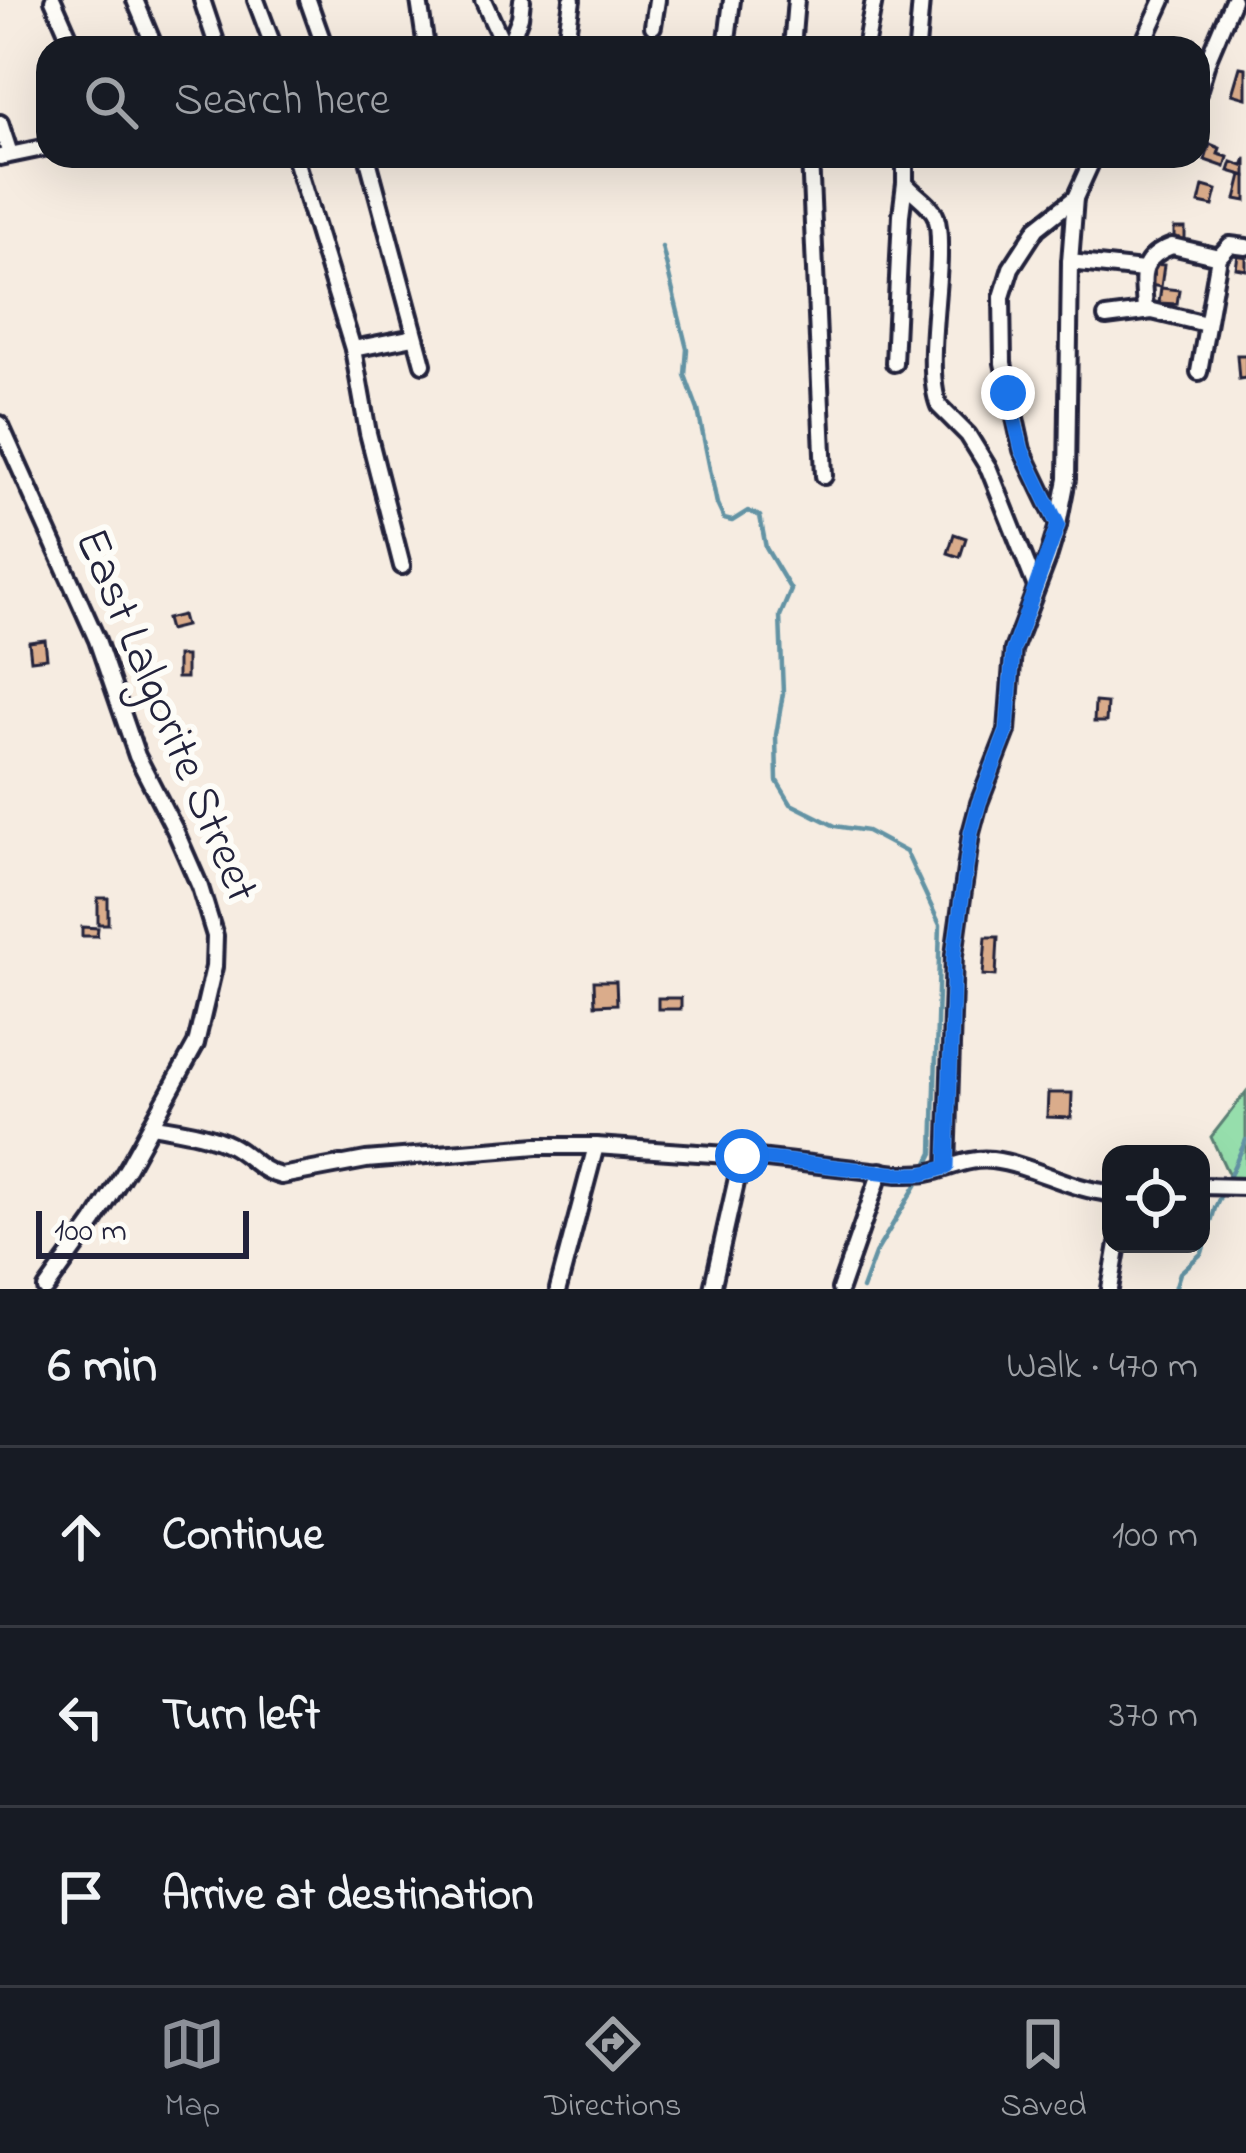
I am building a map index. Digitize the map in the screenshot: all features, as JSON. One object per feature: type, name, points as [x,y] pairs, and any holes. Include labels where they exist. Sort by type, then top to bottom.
[{"type":"street","points":[[53,0],[69,36]]},
{"type":"street","points":[[135,0],[150,36]]},
{"type":"street","points":[[202,0],[214,36]]},
{"type":"street","points":[[256,0],[270,36]]},
{"type":"street","points":[[308,0],[321,36]]},
{"type":"street","points":[[419,0],[424,36]]},
{"type":"street","points":[[483,0],[501,36]]},
{"type":"street","points":[[512,36],[522,0]]},
{"type":"street","points":[[567,36],[572,0]]},
{"type":"street","points":[[653,26],[657,0]]},
{"type":"street","points":[[727,36],[731,0]]},
{"type":"street","points":[[793,36],[796,0]]},
{"type":"street","points":[[867,36],[874,0]]},
{"type":"street","points":[[918,36],[921,0]]},
{"type":"street","points":[[1146,36],[1162,0]]},
{"type":"street","points":[[1210,54],[1233,0]]},
{"type":"street","points":[[0,123],[5,155],[36,149]]},
{"type":"street","points":[[298,168],[352,349],[402,566]]},
{"type":"street","points":[[370,168],[423,364]]},
{"type":"street","points":[[811,168],[824,476]]},
{"type":"street","points":[[894,363],[905,168]]},
{"type":"street","points":[[947,1167],[954,955],[971,833],[1007,731],[1013,650],[1058,525],[1067,479],[1070,262],[1075,198],[1089,168]]},
{"type":"street","points":[[905,183],[938,220],[939,290],[932,375],[936,398],[989,469],[1036,586]]},
{"type":"street","points":[[1058,525],[1022,450],[1004,363],[1002,297],[1011,268],[1036,228],[1075,198]]},
{"type":"street","points":[[1198,371],[1219,256],[1230,245],[1246,247]]},
{"type":"street","points":[[1144,312],[1143,270],[1150,257],[1172,246],[1219,256]]},
{"type":"street","points":[[1070,262],[1143,270]]},
{"type":"street","points":[[1106,316],[1144,312],[1206,324]]},
{"type":"street","points":[[352,349],[414,337]]},
{"type":"street","name":"East Lalgorite Street","points":[[0,424],[97,640],[136,756],[200,886],[214,936],[214,967],[196,1044],[94,1222],[46,1289]]},
{"type":"street","points":[[151,1125],[221,1141],[238,1148],[267,1173],[281,1176],[366,1160],[596,1146],[923,1174],[971,1159],[987,1159],[1102,1191]]},
{"type":"street","points":[[557,1289],[596,1146]]},
{"type":"street","points":[[712,1289],[742,1156]]},
{"type":"street","points":[[840,1289],[881,1172]]},
{"type":"street","points":[[1210,1186],[1246,1186]]},
{"type":"street","points":[[1110,1289],[1116,1253]]},
{"type":"green space","points":[[1246,1092],[1246,1187],[1234,1186],[1211,1137]]},
{"type":"building","points":[[1240,67],[1246,68],[1246,98],[1232,94]]},
{"type":"building","points":[[1210,144],[1228,157],[1225,167],[1210,162]]},
{"type":"building","points":[[1246,158],[1246,176],[1229,171],[1232,162],[1243,166]]},
{"type":"building","points":[[1242,175],[1246,176],[1246,201],[1236,199]]},
{"type":"building","points":[[1203,186],[1217,190],[1213,206],[1199,203]]},
{"type":"building","points":[[1174,228],[1185,228],[1185,242],[1174,242]]},
{"type":"building","points":[[1239,248],[1246,249],[1246,270],[1236,268]]},
{"type":"building","points":[[1153,264],[1164,265],[1161,287],[1150,285]]},
{"type":"building","points":[[1161,288],[1179,290],[1177,304],[1159,303]]},
{"type":"building","points":[[1237,355],[1246,355],[1246,378],[1239,379]]},
{"type":"building","points":[[954,534],[966,538],[960,557],[948,553]]},
{"type":"building","points":[[182,615],[185,626],[169,630],[166,619]]},
{"type":"building","points":[[45,640],[47,658],[31,660],[29,642]]},
{"type":"building","points":[[177,656],[186,656],[186,678],[177,678]]},
{"type":"building","points":[[1095,702],[1107,703],[1106,722],[1094,722]]},
{"type":"building","points":[[98,898],[108,898],[108,924],[98,924]]},
{"type":"building","points":[[82,927],[98,928],[97,936],[82,936]]},
{"type":"building","points":[[986,937],[998,937],[996,976],[983,975]]},
{"type":"building","points":[[594,981],[616,981],[617,1004],[595,1005]]},
{"type":"building","points":[[658,998],[681,998],[681,1009],[658,1009]]},
{"type":"building","points":[[1048,1093],[1072,1093],[1071,1118],[1047,1117]]},
{"type":"waterway","points":[[662,247],[687,349],[685,375],[698,410],[717,504],[724,519],[732,521],[748,511],[760,516],[766,548],[791,590],[780,616],[783,693],[776,735],[777,781],[791,804],[835,826],[867,831],[906,852],[940,925],[933,1153],[926,1167]]},
{"type":"waterway","points":[[1175,1289],[1180,1273],[1202,1253],[1215,1208],[1246,1140]]},
{"type":"waterway","points":[[862,1289],[875,1254],[921,1177]]},
{"type":"route","points":[[742,1156],[898,1174],[947,1167],[954,955],[971,833],[1007,731],[1013,650],[1058,525],[1022,450],[1008,393]]}]
